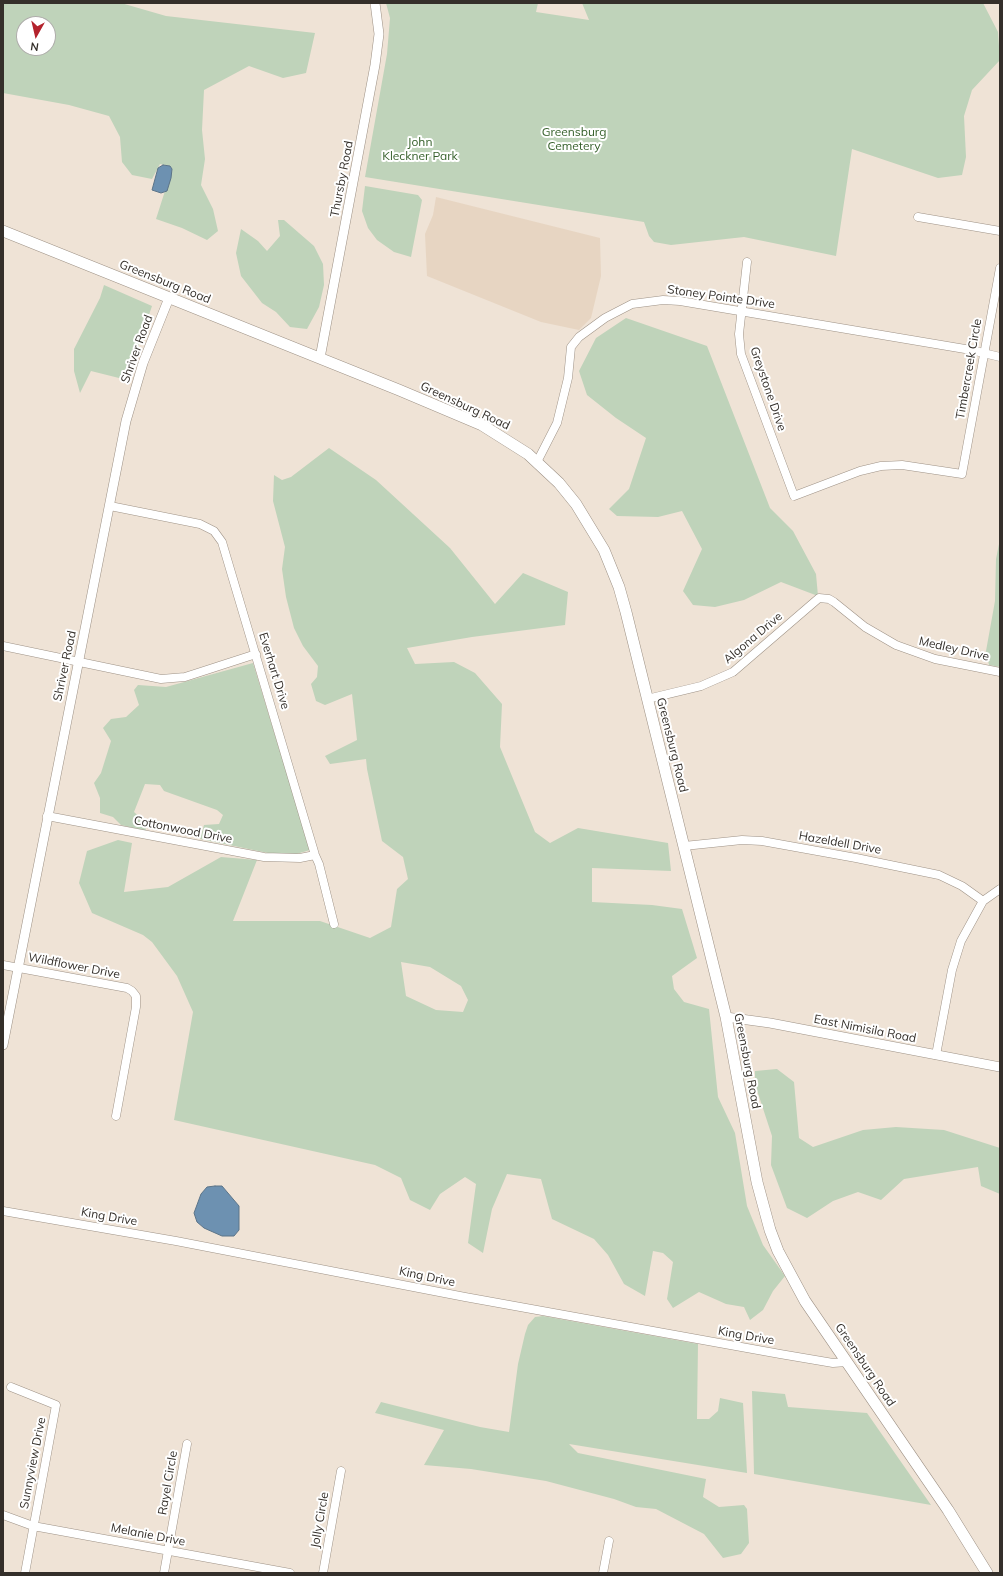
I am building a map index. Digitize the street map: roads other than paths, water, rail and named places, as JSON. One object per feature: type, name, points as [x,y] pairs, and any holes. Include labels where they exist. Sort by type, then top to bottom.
[{"type":"main road","name":"Greensburg Road","points":[[3,231],[320,358],[482,425],[508,440],[537,462],[559,483],[576,504],[604,550],[619,587],[726,1018],[757,1182],[770,1230],[781,1257],[795,1284],[948,1510],[987,1573]]},
{"type":"street","name":"Thursby Road","points":[[320,358],[375,65],[379,34],[375,3]]},
{"type":"street","points":[[918,217],[1000,231]]},
{"type":"street","name":"Greystone Drive","points":[[747,262],[739,334],[741,354],[794,496],[860,471],[881,466],[902,465],[962,474]]},
{"type":"street","name":"Timbercreek Circle","points":[[962,474],[1000,268]]},
{"type":"street","name":"Shriver Road","points":[[3,1045],[126,421],[138,378],[169,298]]},
{"type":"street","name":"Stoney Pointe Drive","points":[[537,462],[557,422],[568,378],[571,348],[579,337],[605,318],[632,304],[663,300],[742,311],[1000,356]]},
{"type":"street","name":"Everhart Drive","points":[[110,506],[200,524],[214,531],[224,547],[315,855],[320,864],[334,924]]},
{"type":"street","name":"Algona Drive","points":[[648,699],[701,686],[732,672],[808,606],[822,598]]},
{"type":"street","name":"Medley Drive","points":[[822,598],[829,599],[834,602],[865,627],[896,645],[935,659],[1000,672]]},
{"type":"street","points":[[3,646],[154,678],[173,679],[185,677],[256,654]]},
{"type":"street","name":"Cottonwood Drive","points":[[47,816],[264,857],[300,858],[315,855]]},
{"type":"street","name":"Hazeldell Drive","points":[[684,846],[742,840],[762,841],[856,858],[939,875],[962,886],[984,901]]},
{"type":"street","points":[[936,1055],[956,955],[964,934],[984,901],[1000,889]]},
{"type":"street","name":"Wildflower Drive","points":[[3,965],[128,988],[136,996],[136,1007],[116,1116]]},
{"type":"street","name":"East Nimisila Road","points":[[726,1018],[770,1023],[1000,1067]]},
{"type":"street","name":"King Drive","points":[[3,1210],[780,1354],[833,1363],[847,1362]]},
{"type":"street","name":"Sunnyview Drive","points":[[11,1388],[56,1405],[25,1573]]},
{"type":"street","name":"Rayel Circle","points":[[164,1573],[187,1444]]},
{"type":"street","name":"Jolly Circle","points":[[323,1573],[341,1471]]},
{"type":"street","name":"Melanie Drive","points":[[3,1515],[33,1526],[168,1552],[290,1573]]},
{"type":"street","points":[[603,1573],[609,1541]]},
{"type":"water","points":[[163,165],[170,166],[172,169],[167,191],[161,193],[152,190],[158,168]]},
{"type":"water","points":[[222,1186],[239,1206],[239,1230],[234,1236],[222,1236],[204,1228],[197,1222],[194,1213],[201,1194],[207,1187]]},
{"type":"park label","name":"Greensburg Cemetery","points":[[574,139]]},
{"type":"park label","name":"John Kleckner Park","points":[[420,149]]}]
